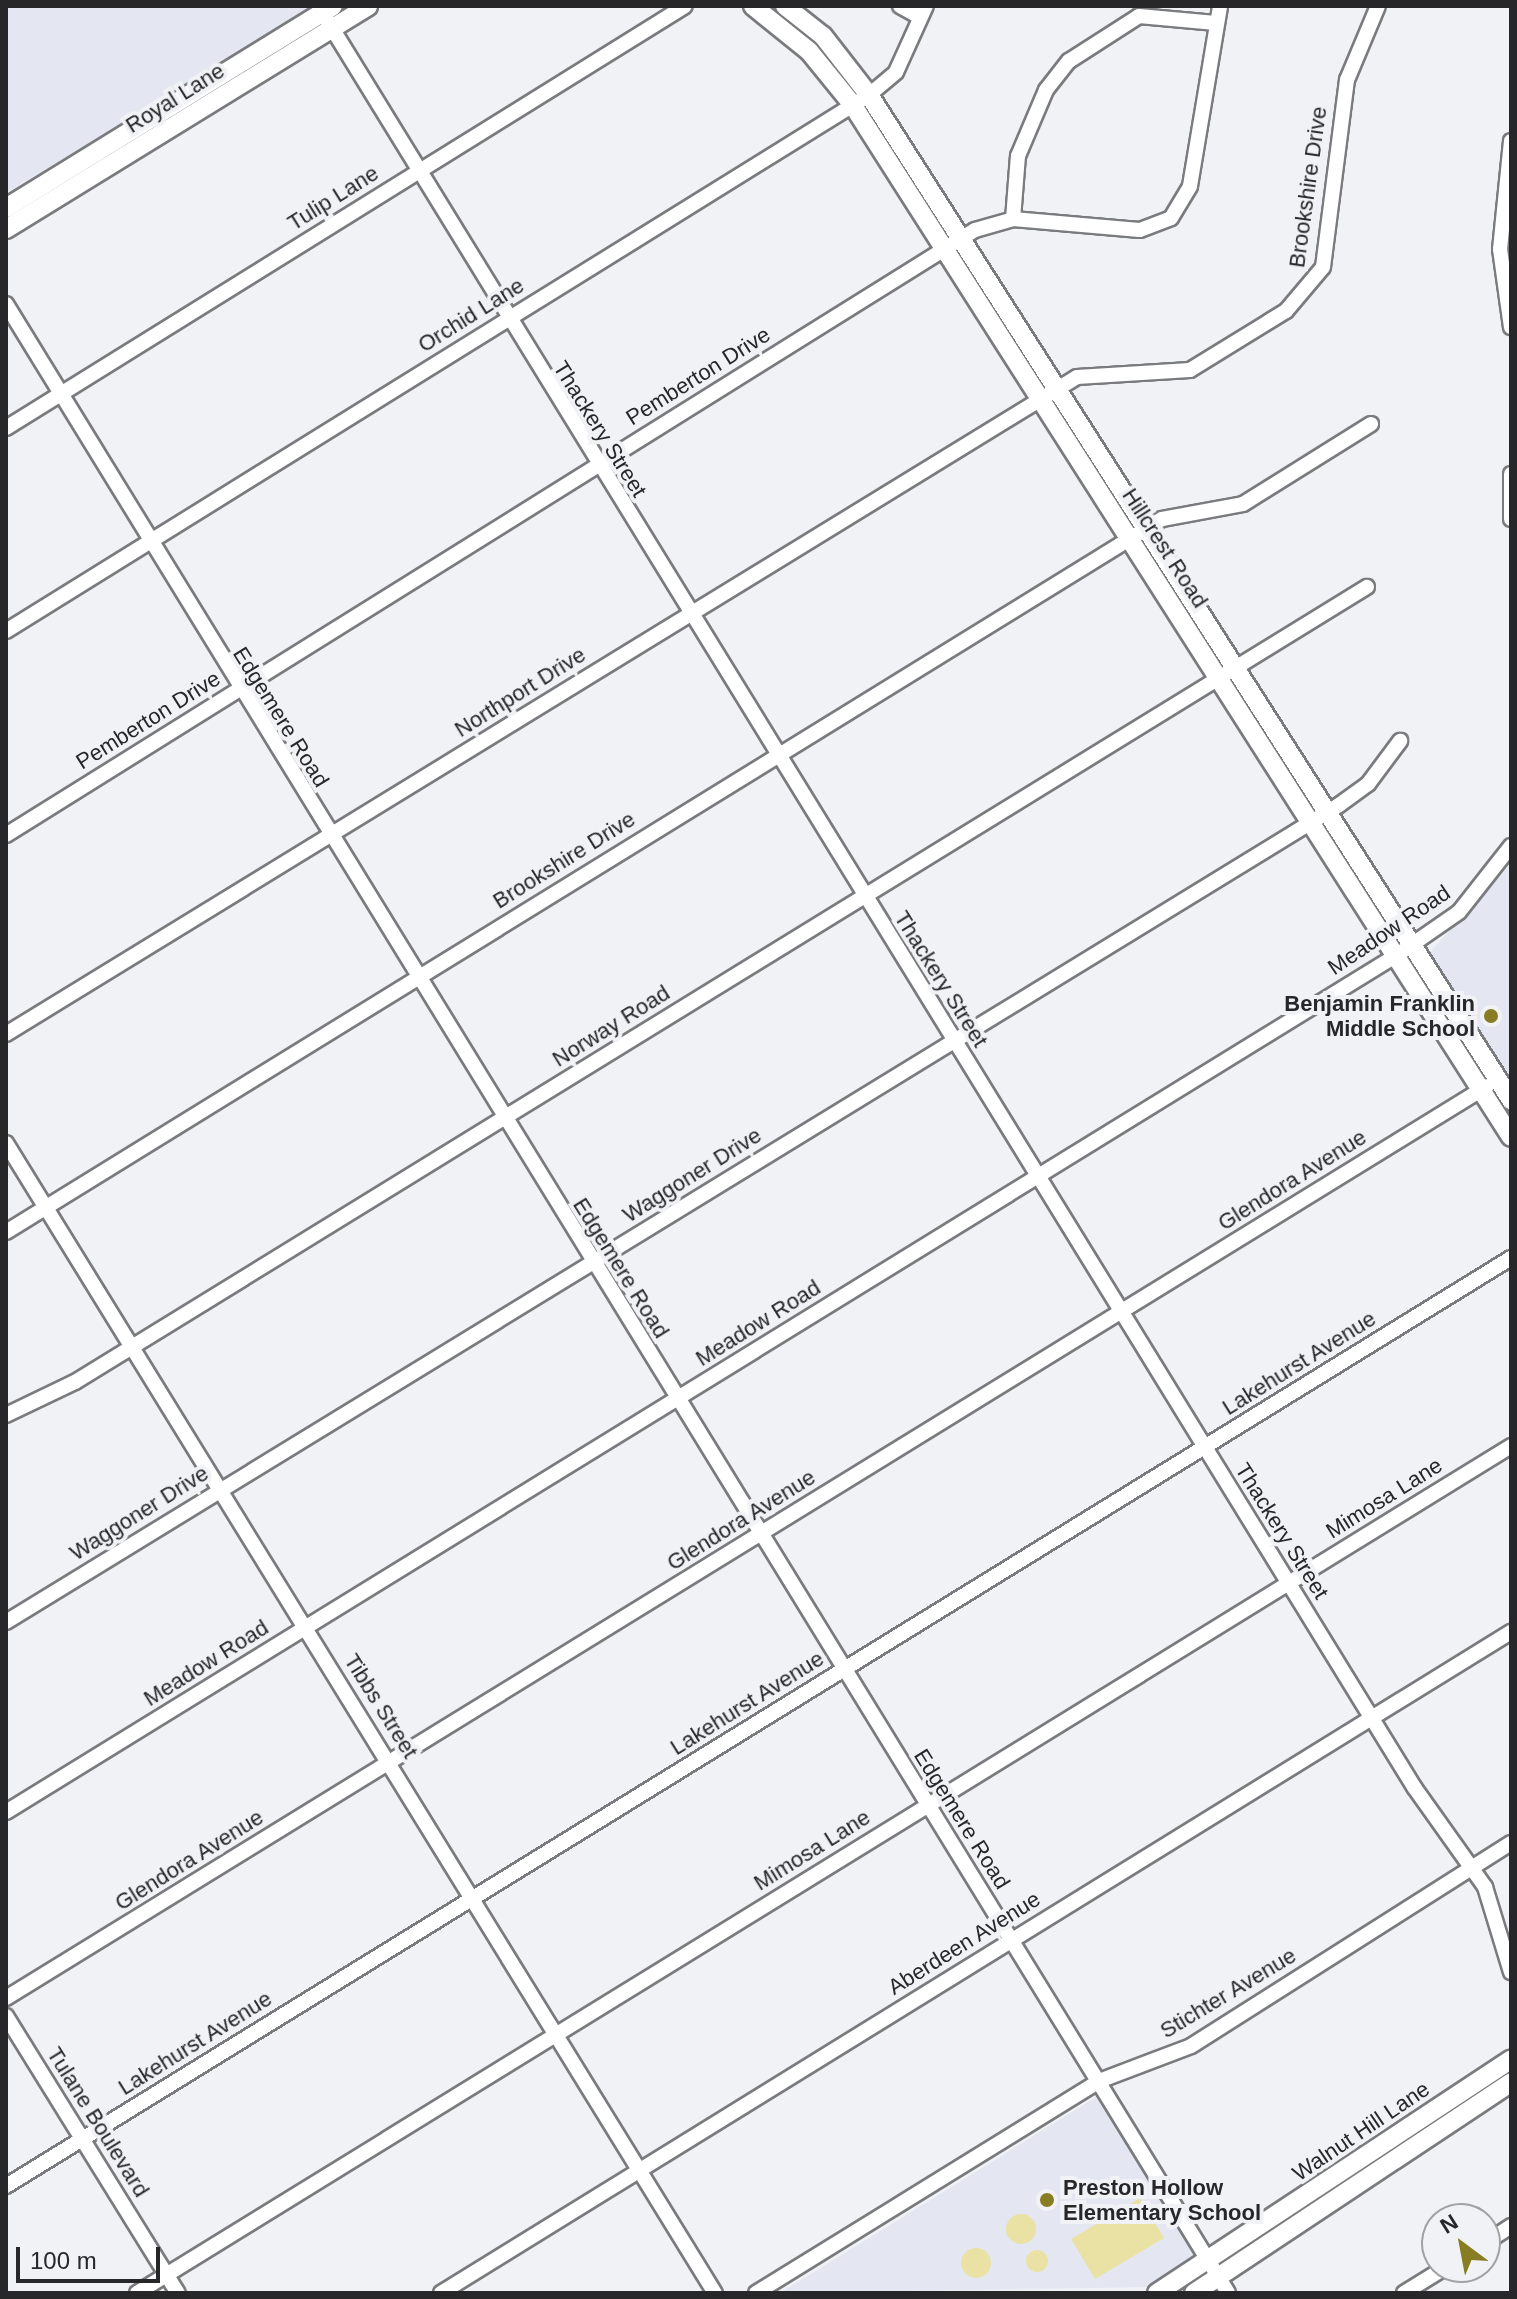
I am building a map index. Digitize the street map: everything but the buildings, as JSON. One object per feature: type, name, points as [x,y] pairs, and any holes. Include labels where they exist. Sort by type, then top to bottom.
[{"type":"main road","name":"Royal Lane","points":[[6,229],[155,127],[329,16],[368,6]]},
{"type":"main road","name":"Hillcrest Road","points":[[753,6],[809,51],[852,104],[1058,389],[1237,668],[1320,817]]},
{"type":"main road","name":"Hillcrest Road","points":[[785,6],[823,36],[869,95],[1041,399],[1130,539],[1220,678],[1320,817],[1405,950],[1511,1100]]},
{"type":"main road","name":"Royal Lane","points":[[6,208],[155,127]]},
{"type":"main road","name":"Hillcrest Road","points":[[1405,950],[1481,1090],[1511,1137]]},
{"type":"main road","name":"Walnut Hill Lane","points":[[1157,2293],[1218,2278],[1511,2060]]},
{"type":"main road","name":"Walnut Hill Lane","points":[[1194,2293],[1511,2082]]},
{"type":"street","name":"Tulip Lane","points":[[6,428],[685,6]]},
{"type":"street","points":[[900,6],[923,12]]},
{"type":"street","name":"Pemberton Drive","points":[[6,835],[953,243],[1013,219],[1140,230],[1177,212],[1193,172],[1220,6]]},
{"type":"street","name":"Brookshire Drive","points":[[1058,389],[1092,371],[1156,377],[1190,370],[1309,290],[1323,267],[1347,80],[1378,6]]},
{"type":"street","name":"Orchid Lane","points":[[6,631],[869,95],[896,72],[923,12]]},
{"type":"street","name":"Thackery Street","points":[[329,16],[507,319],[776,755],[1372,1719],[1473,1867],[1496,1910],[1511,1972]]},
{"type":"street","points":[[1013,219],[1021,146],[1046,90],[1069,61],[1139,16],[1216,23]]},
{"type":"street","points":[[1511,141],[1500,249],[1511,327]]},
{"type":"street","name":"Edgemere Road","points":[[6,304],[758,1535],[1099,2081],[1218,2278]]},
{"type":"street","name":"Northport Drive","points":[[6,1034],[1058,389]]},
{"type":"street","name":"Brookshire Drive","points":[[6,1232],[1147,528],[1181,512],[1243,504],[1371,424]]},
{"type":"street","points":[[1511,474],[1511,519]]},
{"type":"street","name":"Norway Road","points":[[6,1415],[131,1346],[1367,587]]},
{"type":"street","name":"Waggoner Drive","points":[[6,1622],[1320,817],[1368,784],[1400,741]]},
{"type":"street","name":"Meadow Road","points":[[6,1812],[1405,950],[1470,901],[1511,846]]},
{"type":"street","name":"Glendora Avenue","points":[[6,1998],[1498,1079]]},
{"type":"street","name":"Tibbs Street","points":[[6,1143],[715,2293]]},
{"type":"street","name":"Lakehurst Avenue","points":[[6,2186],[1511,1258]]},
{"type":"street","name":"Mimosa Lane","points":[[137,2293],[1511,1446]]},
{"type":"street","name":"Aberdeen Avenue","points":[[441,2293],[1511,1632]]},
{"type":"street","name":"Stichter Avenue","points":[[756,2293],[1099,2081],[1191,2046],[1511,1843]]},
{"type":"street","name":"Tulane Boulevard","points":[[6,2016],[178,2293]]},
{"type":"shaded area","points":[[6,6],[304,6],[307,11],[6,193]]},
{"type":"shaded area","name":"Benjamin Franklin Middle School","points":[[1511,864],[1511,1080],[1430,952]]},
{"type":"shaded area","name":"Preston Hollow Elementary School","points":[[1096,2097],[1195,2252],[1195,2261],[1155,2287],[780,2293]]},
{"type":"shaded area","points":[[1140,2198],[1164,2238],[1095,2279],[1071,2239]]},
{"type":"shaded area","points":[[1021,2214],[1027,2215],[1035,2223],[1035,2235],[1027,2243],[1021,2244],[1015,2243],[1007,2235],[1006,2229],[1007,2223],[1015,2215]]},
{"type":"shaded area","points":[[976,2248],[987,2252],[991,2263],[987,2274],[976,2278],[965,2274],[961,2263],[965,2252]]},
{"type":"shaded area","points":[[1033,2250],[1041,2250],[1048,2261],[1041,2272],[1033,2272],[1026,2265],[1026,2257]]},
{"type":"place","name":"Benjamin Franklin Middle School","points":[[1491,1016]]},
{"type":"place","name":"Preston Hollow Elementary School","points":[[1047,2200]]}]
